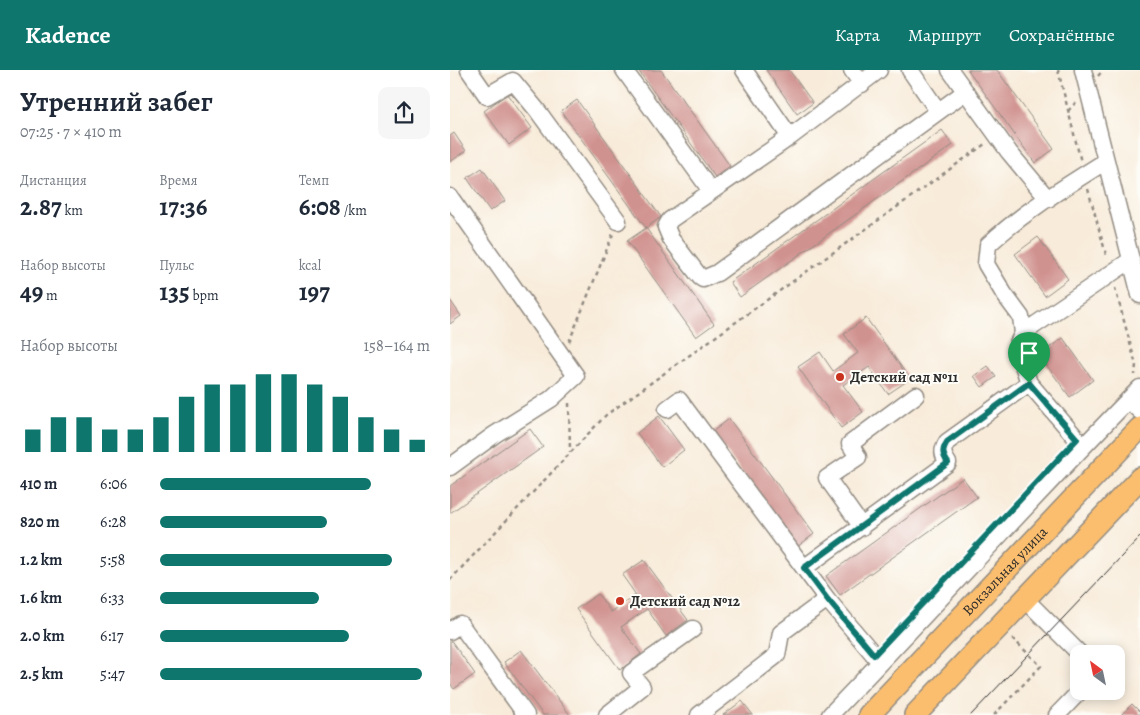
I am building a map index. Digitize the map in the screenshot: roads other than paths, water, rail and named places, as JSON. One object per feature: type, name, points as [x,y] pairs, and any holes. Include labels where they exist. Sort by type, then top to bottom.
[{"type":"main road","name":"Вокзальная улица","points":[[869,715],[1140,428]]},
{"type":"main road","points":[[915,715],[1140,478]]},
{"type":"lane","points":[[469,70],[487,96],[513,81],[537,110],[618,221]]},
{"type":"lane","points":[[624,70],[711,191]]},
{"type":"lane","points":[[744,70],[790,137]]},
{"type":"lane","points":[[852,70],[862,84]]},
{"type":"lane","points":[[879,70],[790,137],[670,220],[666,226],[671,239],[703,279],[717,273],[965,92]]},
{"type":"lane","points":[[910,70],[938,112]]},
{"type":"lane","points":[[950,70],[1009,152],[1048,198]]},
{"type":"lane","points":[[1083,70],[1140,295]]},
{"type":"lane","points":[[1023,333],[1021,317],[1004,294],[986,264],[988,245],[1005,229],[1048,198],[1106,161]]},
{"type":"lane","points":[[450,197],[576,376],[551,399],[450,467]]},
{"type":"lane","points":[[1084,445],[1029,383],[1018,350],[1018,343],[1023,333],[1131,260]]},
{"type":"lane","points":[[830,715],[1128,400],[1137,382]]},
{"type":"lane","points":[[804,568],[948,463],[943,456],[943,449],[947,442],[1029,383]]},
{"type":"lane","points":[[862,527],[827,478],[858,457],[850,444],[916,395]]},
{"type":"lane","points":[[666,409],[679,400],[828,600],[880,662]]},
{"type":"lane","points":[[1128,400],[1140,411]]},
{"type":"lane","points":[[1025,599],[1071,645]]},
{"type":"lane","points":[[699,715],[776,655],[781,634],[828,600]]},
{"type":"lane","points":[[450,631],[460,624],[526,715]]},
{"type":"lane","points":[[607,715],[642,687],[631,673],[693,630]]},
{"type":"lane","points":[[1057,715],[1071,700]]},
{"type":"tram line","points":[[971,715],[1140,537]]},
{"type":"place","name":"Детский сад №11","points":[[840,377]]},
{"type":"place","name":"Детский сад №12","points":[[620,601]]}]
